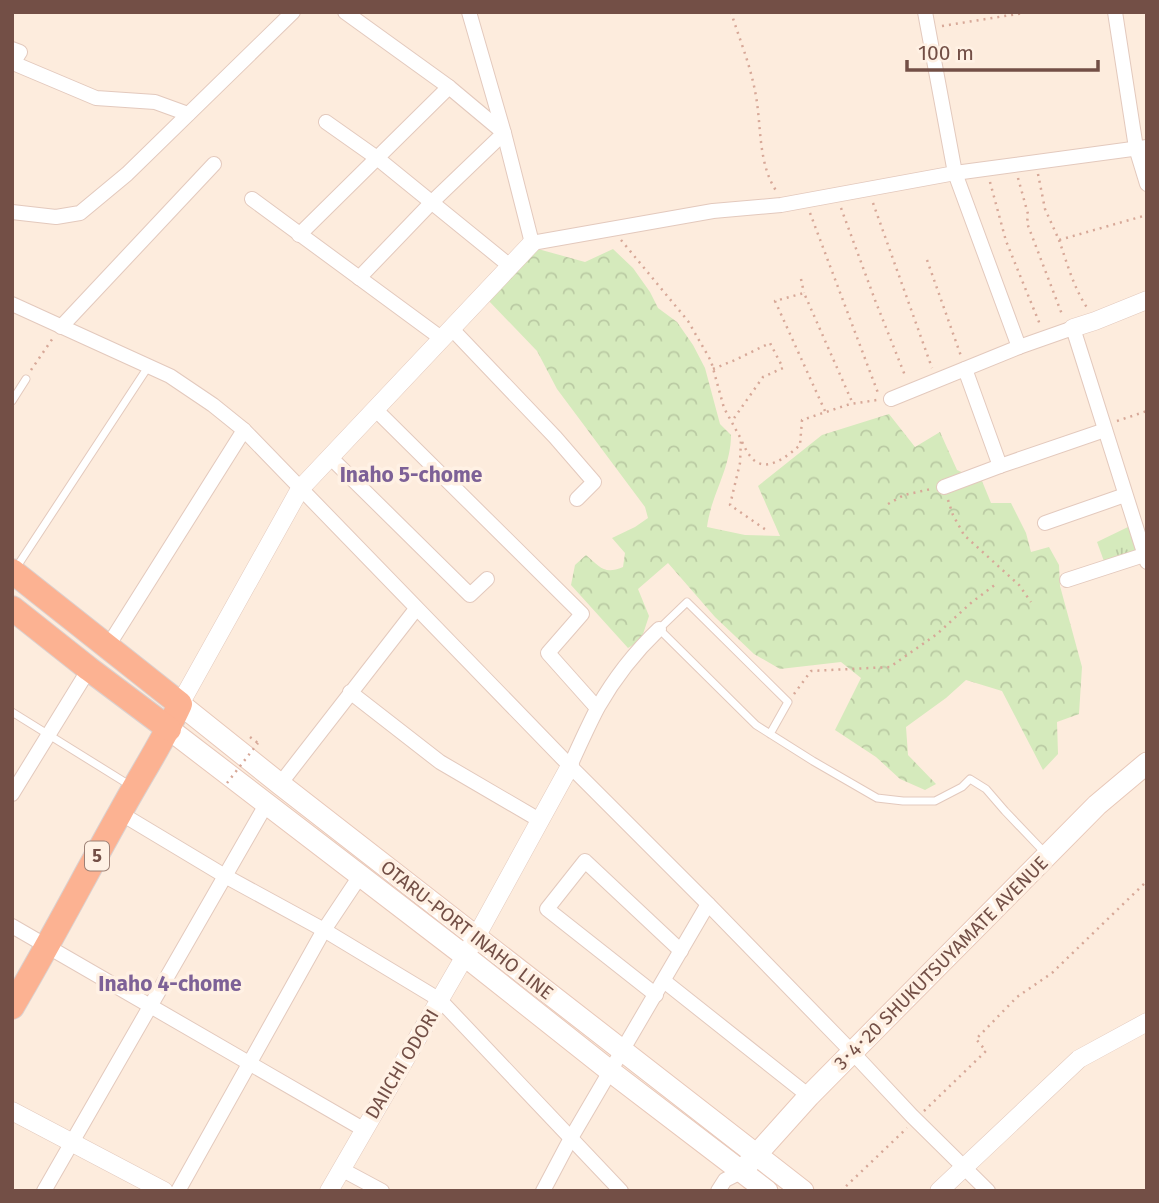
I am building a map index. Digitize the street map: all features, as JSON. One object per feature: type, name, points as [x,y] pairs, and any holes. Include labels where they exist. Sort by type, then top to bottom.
[{"type":"highway","points":[[13,572],[180,704]]},
{"type":"highway","points":[[12,608],[169,729]]},
{"type":"highway","name":"5","points":[[12,1007],[169,729],[180,704]]},
{"type":"main road","name":"OTARU-PORT INAHO LINE","points":[[180,704],[803,1191]]},
{"type":"main road","name":"OTARU-PORT INAHO LINE","points":[[169,729],[767,1191]]},
{"type":"main road","name":"3･4･20 SHUKUTSUYAMATE AVENUE","points":[[743,1171],[809,1096],[1047,855],[1097,805],[1147,763]]},
{"type":"street","points":[[12,212],[56,217],[80,213],[127,174],[293,12]]},
{"type":"street","points":[[345,12],[450,88],[504,133]]},
{"type":"street","points":[[469,12],[532,243]]},
{"type":"street","points":[[925,12],[955,173],[1019,347]]},
{"type":"street","points":[[1115,12],[1147,184]]},
{"type":"street","points":[[13,57],[13,63],[96,98],[155,102],[188,114]]},
{"type":"street","points":[[299,235],[450,88]]},
{"type":"street","points":[[326,122],[377,158],[510,265]]},
{"type":"street","points":[[359,278],[432,202],[504,133]]},
{"type":"street","points":[[180,704],[300,489],[532,243],[713,211],[806,201],[987,168],[1141,148]]},
{"type":"street","points":[[61,327],[214,164]]},
{"type":"street","points":[[252,199],[359,278],[446,333],[555,437],[594,482],[577,499]]},
{"type":"street","points":[[891,399],[1019,347],[1096,321],[1147,300]]},
{"type":"street","points":[[12,304],[170,376],[244,430],[988,1191]]},
{"type":"street","points":[[1067,580],[1146,557],[1071,329]]},
{"type":"street","points":[[965,369],[1000,467]]},
{"type":"street","points":[[375,409],[582,614],[548,653],[597,708]]},
{"type":"street","points":[[944,487],[1104,427]]},
{"type":"street","points":[[108,646],[244,430]]},
{"type":"street","points":[[330,457],[470,595],[487,579]]},
{"type":"street","points":[[1045,523],[1125,495]]},
{"type":"street","points":[[281,784],[416,608]]},
{"type":"street","points":[[570,766],[607,692],[659,629]]},
{"type":"street","points":[[12,794],[89,669]]},
{"type":"street","points":[[351,692],[440,762],[541,821]]},
{"type":"street","name":"DAIICHI ODORI","points":[[329,1191],[476,937],[570,766]]},
{"type":"street","points":[[44,1191],[267,803]]},
{"type":"street","points":[[120,813],[440,1000],[621,1191]]},
{"type":"street","points":[[656,995],[547,909],[585,860],[681,951]]},
{"type":"street","points":[[178,1191],[324,930],[360,876]]},
{"type":"street","points":[[543,1191],[571,1138],[708,904]]},
{"type":"street","points":[[12,926],[363,1129]]},
{"type":"street","points":[[664,981],[809,1096]]},
{"type":"street","points":[[939,1191],[1079,1059],[1147,1022]]},
{"type":"street","points":[[12,1111],[164,1191]]},
{"type":"street","points":[[341,1169],[382,1191]]},
{"type":"street","points":[[718,1191],[725,1180],[743,1171]]},
{"type":"lane","points":[[13,572],[148,366]]},
{"type":"lane","points":[[12,401],[26,379]]},
{"type":"lane","points":[[770,734],[788,702],[687,602],[659,629],[756,725],[770,734],[877,798],[935,801],[962,787],[970,779],[986,789],[1047,855]]},
{"type":"lane","points":[[12,712],[134,788]]},
{"type":"path","points":[[731,12],[755,90],[771,184],[781,205]]},
{"type":"path","points":[[929,28],[1030,12]]},
{"type":"path","points":[[1035,162],[1045,209],[1083,302],[1096,321]]},
{"type":"path","points":[[1015,165],[1027,223],[1059,309],[1071,329]]},
{"type":"path","points":[[987,168],[1006,240],[1046,338]]},
{"type":"path","points":[[869,189],[936,381]]},
{"type":"path","points":[[837,195],[911,391]]},
{"type":"path","points":[[612,229],[688,321],[710,361],[724,408],[752,460],[762,465],[783,459],[800,445],[802,420],[825,411],[881,399],[806,201]]},
{"type":"path","points":[[1059,240],[1147,215]]},
{"type":"path","points":[[927,260],[965,369]]},
{"type":"path","points":[[801,279],[804,293],[853,404]]},
{"type":"path","points":[[804,293],[775,301],[825,411]]},
{"type":"path","points":[[26,379],[61,327]]},
{"type":"path","points":[[713,369],[771,343],[783,368],[763,377],[732,422]]},
{"type":"path","points":[[1104,427],[1147,411]]},
{"type":"path","points":[[741,439],[740,463],[730,505],[769,533]]},
{"type":"path","points":[[888,505],[904,495],[944,487],[953,515],[964,535],[1019,585],[1031,602]]},
{"type":"path","points":[[788,702],[811,671],[890,667],[937,634],[996,584]]},
{"type":"path","points":[[227,783],[258,743]]},
{"type":"path","points":[[841,1191],[986,1051],[976,1039],[1017,997],[1052,973],[1147,881]]},
{"type":"green space","points":[[538,249],[585,262],[613,249],[633,268],[658,308],[677,322],[693,345],[705,368],[720,424],[731,435],[728,459],[707,527],[745,535],[780,536],[758,486],[822,435],[889,414],[915,447],[940,432],[957,470],[982,481],[991,503],[1011,503],[1026,533],[1031,552],[1049,547],[1059,565],[1060,586],[1082,667],[1079,714],[1057,722],[1058,754],[1043,770],[1002,691],[966,680],[906,727],[908,755],[936,784],[925,790],[900,779],[876,757],[835,730],[861,678],[841,662],[780,669],[754,654],[715,617],[668,563],[638,589],[649,616],[641,640],[628,648],[571,585],[575,565],[586,555],[607,570],[623,567],[625,553],[612,538],[648,518],[645,507],[557,389],[537,351],[487,299]]},
{"type":"green space","points":[[1128,527],[1138,554],[1105,564],[1097,542]]},
{"type":"district","name":"Inaho 5-chome","points":[[411,475]]},
{"type":"district","name":"Inaho 4-chome","points":[[170,984]]}]
